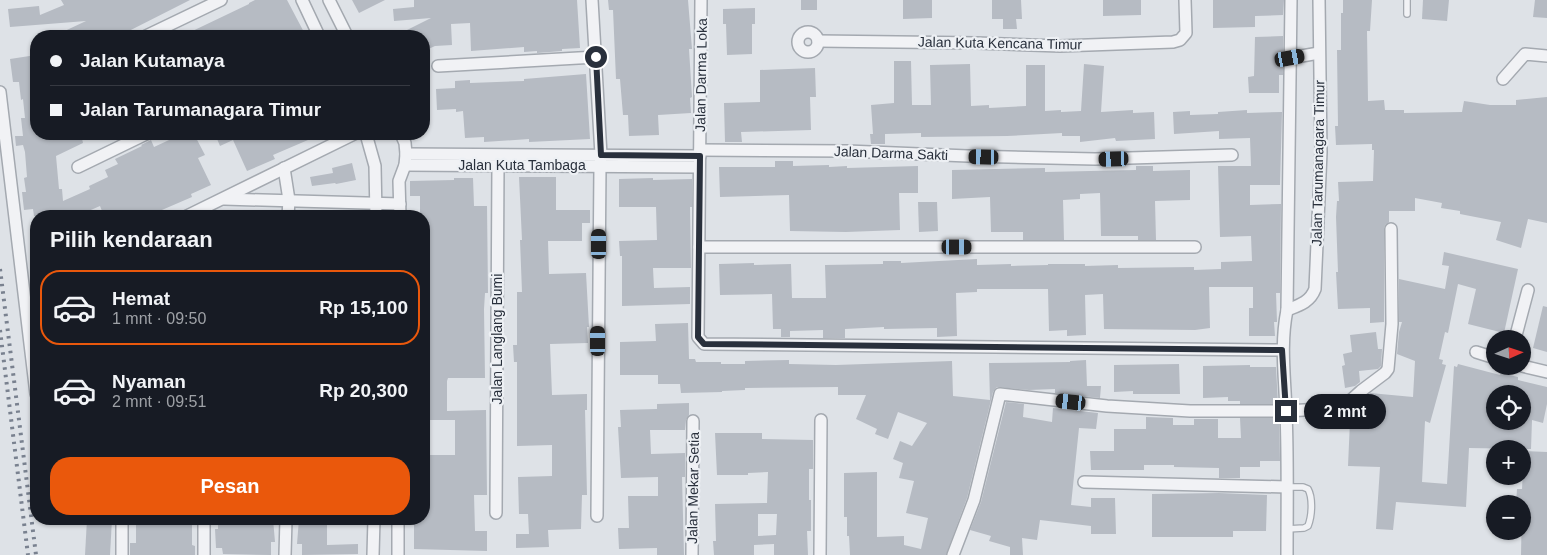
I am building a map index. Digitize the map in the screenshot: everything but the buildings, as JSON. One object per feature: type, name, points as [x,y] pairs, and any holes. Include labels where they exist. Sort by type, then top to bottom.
[{"type":"street","points":[[158,30],[221,0]]},
{"type":"street","points":[[302,0],[316,30]]},
{"type":"street","points":[[329,0],[344,30]]},
{"type":"street","points":[[592,0],[600,160],[598,516]]},
{"type":"street","name":"Jalan Darma Loka","points":[[702,0],[698,337],[704,344],[1282,350]]},
{"type":"street","name":"Jalan Kuta Kencana Timur","points":[[818,41],[1060,46],[1174,42],[1180,40],[1186,32],[1185,0]]},
{"type":"street","name":"Jalan Tarumanagara Timur","points":[[1288,555],[1286,411],[1282,350],[1287,310],[1291,0]]},
{"type":"street","name":"Jalan Tarumanagara Timur","points":[[1287,310],[1305,303],[1312,297],[1315,289],[1321,152],[1319,0]]},
{"type":"street","points":[[1290,58],[1319,53]]},
{"type":"street","points":[[1503,79],[1525,54],[1547,56]]},
{"type":"street","points":[[438,66],[596,57]]},
{"type":"street","points":[[0,92],[30,339]]},
{"type":"street","points":[[78,167],[134,140]]},
{"type":"street","points":[[207,210],[223,199],[342,140]]},
{"type":"street","points":[[368,140],[375,166],[376,210]]},
{"type":"street","points":[[400,210],[399,181],[406,160],[404,140]]},
{"type":"street","name":"Jalan Darma Sakti","points":[[700,157],[847,151],[1095,159],[1232,155]]},
{"type":"street","name":"Jalan Kuta Tambaga","points":[[406,160],[498,165],[700,157]]},
{"type":"street","name":"Jalan Kuta Tambaga","points":[[406,160],[600,160]]},
{"type":"street","name":"Jalan Langlang Bumi","points":[[496,513],[498,165]]},
{"type":"street","points":[[284,168],[289,200],[288,210]]},
{"type":"street","points":[[223,199],[400,204]]},
{"type":"street","points":[[953,555],[974,500],[1000,394],[1106,406],[1190,411],[1322,409],[1335,412],[1341,410],[1388,369],[1392,324],[1391,229]]},
{"type":"street","points":[[699,247],[1195,247]]},
{"type":"street","points":[[1517,330],[1528,290]]},
{"type":"street","points":[[25,294],[30,291]]},
{"type":"street","points":[[1476,352],[1486,355]]},
{"type":"street","points":[[1531,368],[1547,372]]},
{"type":"street","points":[[820,555],[821,420]]},
{"type":"street","name":"Jalan Mekar Setia","points":[[692,555],[693,421]]},
{"type":"street","points":[[1084,482],[1287,487]]},
{"type":"street","points":[[122,525],[122,555]]},
{"type":"street","points":[[204,525],[204,555]]},
{"type":"street","points":[[285,555],[286,525]]},
{"type":"street","points":[[373,555],[374,525]]},
{"type":"street","points":[[398,525],[398,555]]},
{"type":"lane","points":[[1407,0],[1407,14]]},
{"type":"lane","points":[[1287,487],[1303,487],[1308,489],[1310,494],[1310,521],[1308,526],[1304,528],[1287,529]]},
{"type":"railway","points":[[0,269],[30,507]]},
{"type":"railway","points":[[0,330],[28,555]]},
{"type":"railway","points":[[32,525],[36,555]]},
{"type":"route","points":[[596,57],[601,155],[700,156],[698,337],[704,344],[715,346],[1282,350],[1286,411]]}]
